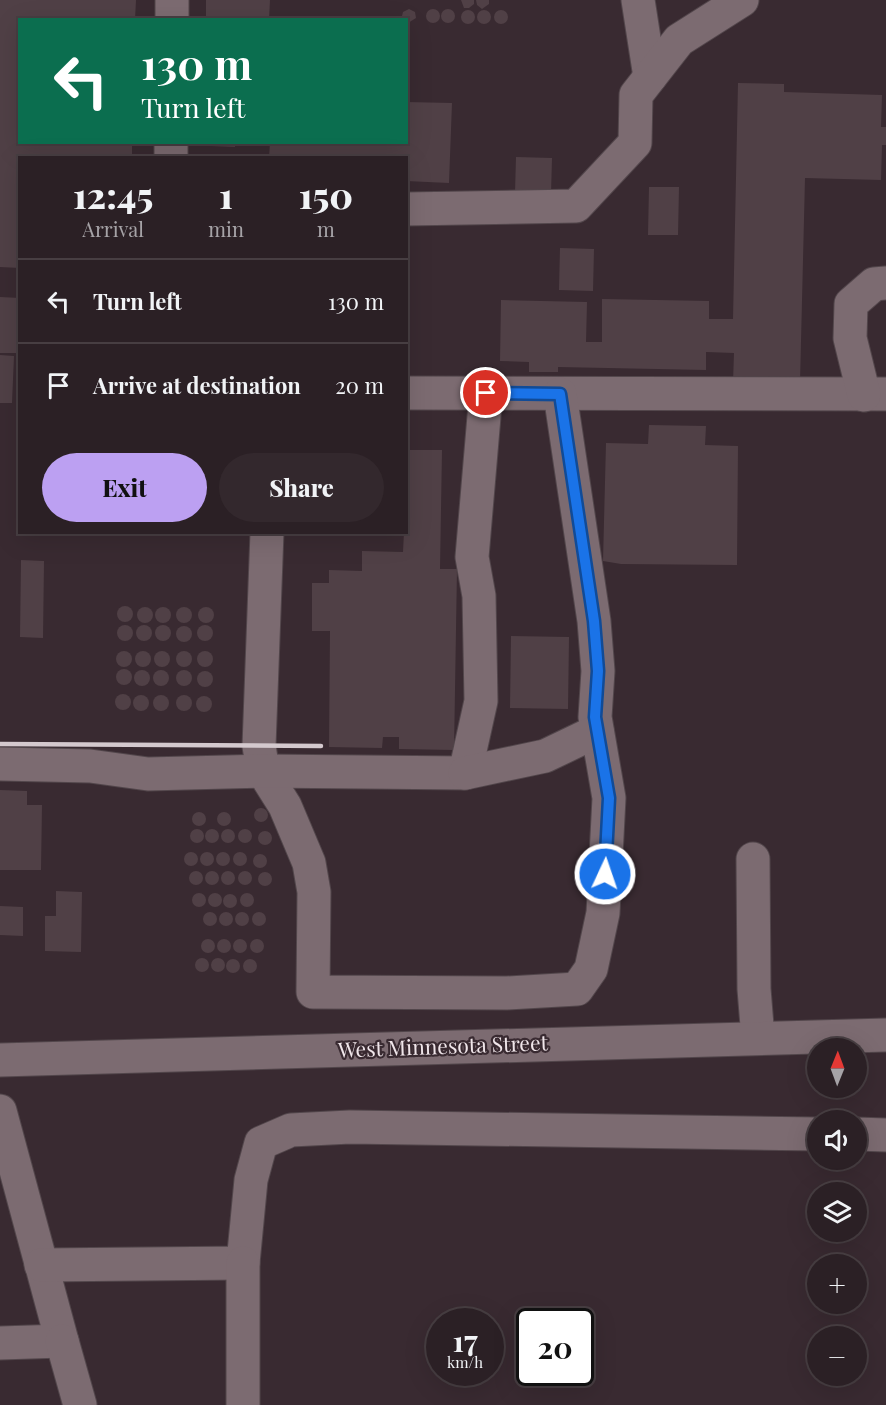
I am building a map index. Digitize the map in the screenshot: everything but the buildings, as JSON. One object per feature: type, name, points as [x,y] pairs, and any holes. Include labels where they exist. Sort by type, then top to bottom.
[{"type":"street","points":[[172,0],[172,18]]},
{"type":"street","points":[[638,0],[650,77]]},
{"type":"street","points":[[408,209],[576,206],[636,143],[636,95],[679,40],[742,0]]},
{"type":"street","points":[[408,393],[875,395],[850,339],[851,304],[874,284],[886,283]]},
{"type":"street","points":[[465,773],[481,701],[479,596],[472,556],[486,393]]},
{"type":"street","points":[[267,534],[259,746],[263,771],[285,806],[309,863],[314,892],[313,992],[507,993],[577,989],[591,969],[603,913],[609,798],[595,717],[598,671],[594,621],[560,394]]},
{"type":"street","points":[[0,764],[90,766],[148,774],[263,771],[465,773],[545,756],[597,731]]},
{"type":"street","points":[[753,859],[754,989],[758,1038]]},
{"type":"street","name":"West Minnesota Street","points":[[0,1060],[886,1035]]},
{"type":"street","points":[[0,1111],[80,1405]]},
{"type":"street","points":[[243,1405],[243,1263],[251,1180],[261,1143],[291,1130],[361,1127],[807,1134]]},
{"type":"street","points":[[867,1134],[886,1135]]},
{"type":"street","points":[[41,1265],[243,1263]]},
{"type":"street","points":[[0,1343],[62,1341]]},
{"type":"railway","points":[[0,744],[321,746]]},
{"type":"route","points":[[486,393],[560,394],[594,621],[598,671],[595,717],[609,798],[605,874]]}]
